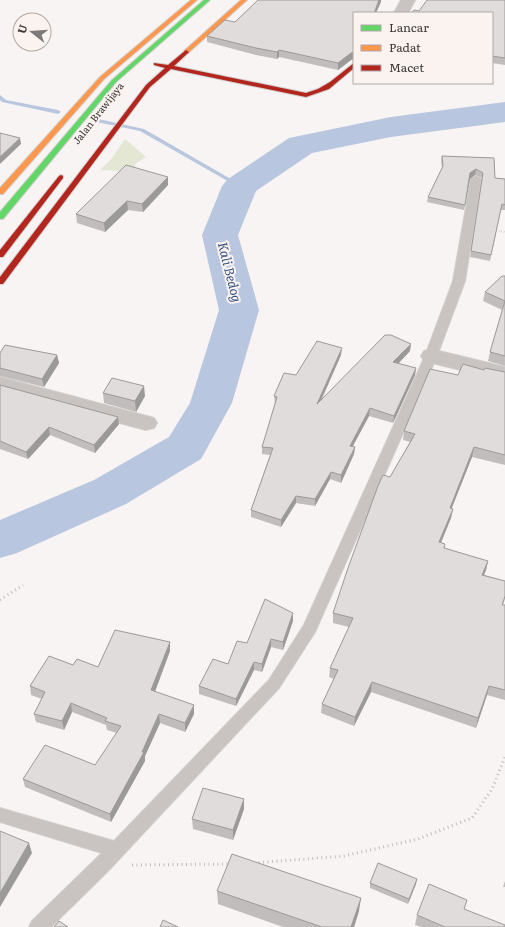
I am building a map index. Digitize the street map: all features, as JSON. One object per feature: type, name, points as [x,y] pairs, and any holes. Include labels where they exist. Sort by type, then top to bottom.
[{"type":"main road","points":[[0,192],[102,78],[194,0]]},
{"type":"main road","name":"Jalan Brawijaya","points":[[0,217],[114,81],[207,0]]},
{"type":"main road","points":[[0,282],[148,86],[244,0]]},
{"type":"main road","points":[[167,54],[154,67],[170,67],[298,94],[314,94],[331,87],[353,66]]},
{"type":"main road","points":[[83,156],[94,158]]},
{"type":"main road","points":[[29,159],[45,162]]},
{"type":"main road","points":[[0,255],[68,168]]},
{"type":"main road","points":[[0,240],[10,241]]},
{"type":"street","points":[[402,12],[408,0]]},
{"type":"street","points":[[431,356],[505,374]]},
{"type":"street","points":[[0,384],[146,423]]},
{"type":"lane","points":[[38,927],[54,913],[102,864],[274,684],[310,628],[431,356],[459,281],[476,179]]},
{"type":"lane","points":[[0,815],[115,849]]},
{"type":"path","points":[[0,600],[23,585]]},
{"type":"path","points":[[253,863],[344,856],[418,839],[472,818],[492,789],[505,757]]},
{"type":"path","points":[[102,864],[238,864]]},
{"type":"green space","points":[[125,139],[146,157],[135,164],[136,172],[100,170],[112,158]]},
{"type":"building","points":[[258,0],[379,0],[374,12],[353,12],[353,52],[338,63],[279,50],[277,52],[256,48],[207,36],[225,20],[235,22]]},
{"type":"building","points":[[427,0],[505,0],[505,58],[493,56],[493,12],[412,12],[414,10],[419,11]]},
{"type":"building","points":[[0,133],[20,138],[0,157]]},
{"type":"building","points":[[442,156],[494,158],[495,178],[505,179],[505,205],[502,204],[491,255],[471,251],[483,173],[476,169],[470,173],[465,205],[428,197],[443,166]]},
{"type":"building","points":[[126,165],[168,177],[142,204],[127,201],[104,223],[76,214]]},
{"type":"building","points":[[502,276],[505,276],[505,301],[485,292]]},
{"type":"building","points":[[505,301],[505,356],[490,352]]},
{"type":"building","points":[[385,335],[391,335],[411,344],[393,362],[416,368],[394,416],[370,408],[350,446],[355,447],[341,475],[331,472],[315,499],[296,496],[281,520],[251,510],[273,448],[262,447],[277,397],[274,396],[284,373],[296,375],[317,341],[342,348],[317,404]]},
{"type":"building","points":[[5,345],[57,355],[42,379],[0,368],[0,353]]},
{"type":"building","points":[[463,364],[484,370],[485,368],[505,372],[505,455],[474,447],[450,508],[453,509],[439,542],[445,544],[444,548],[488,561],[482,575],[505,581],[505,596],[502,605],[505,605],[505,690],[489,686],[478,718],[372,682],[355,717],[322,704],[338,670],[330,668],[353,618],[333,613],[348,568],[383,475],[390,477],[415,434],[404,431],[430,369],[458,375]]},
{"type":"building","points":[[112,378],[144,386],[135,401],[103,393]]},
{"type":"building","points":[[0,385],[118,417],[94,445],[49,427],[26,452],[0,441]]},
{"type":"building","points":[[265,599],[293,613],[283,642],[271,639],[262,664],[254,662],[236,699],[199,686],[213,659],[228,664],[237,641],[247,643]]},
{"type":"building","points":[[115,630],[170,642],[151,690],[194,705],[185,723],[159,714],[142,752],[144,752],[110,814],[23,779],[45,745],[95,765],[121,726],[105,721],[107,718],[71,703],[62,721],[34,714],[45,692],[30,686],[49,656],[73,665],[77,659],[98,667]]},
{"type":"building","points":[[203,788],[244,799],[233,830],[192,819]]},
{"type":"building","points":[[0,831],[29,843],[0,893]]},
{"type":"building","points":[[232,854],[361,898],[351,927],[322,927],[217,891]]},
{"type":"building","points":[[378,863],[417,879],[409,899],[370,883]]},
{"type":"building","points":[[429,884],[467,900],[464,909],[505,925],[505,927],[445,927],[417,915]]},
{"type":"building","points":[[163,920],[178,927],[160,927]]},
{"type":"building","points":[[59,921],[68,927],[54,927]]},
{"type":"waterway","points":[[0,97],[4,101],[58,112]]},
{"type":"waterway","name":"Kali Bedog","points":[[0,540],[110,492],[185,448],[211,403],[239,310],[220,235],[240,186],[301,145],[391,127],[505,112]]},
{"type":"waterway","points":[[94,120],[142,130],[240,186]]},
{"type":"traffic: fast","points":[[0,217],[114,81],[207,0]]},
{"type":"traffic: slow","points":[[0,192],[102,78],[194,0]]},
{"type":"traffic: slow","points":[[186,52],[244,0]]},
{"type":"traffic: jam","points":[[0,282],[148,86],[186,52]]},
{"type":"traffic: jam","points":[[156,64],[306,95],[320,91],[332,84],[353,66]]},
{"type":"traffic: jam","points":[[0,255],[61,177]]}]
